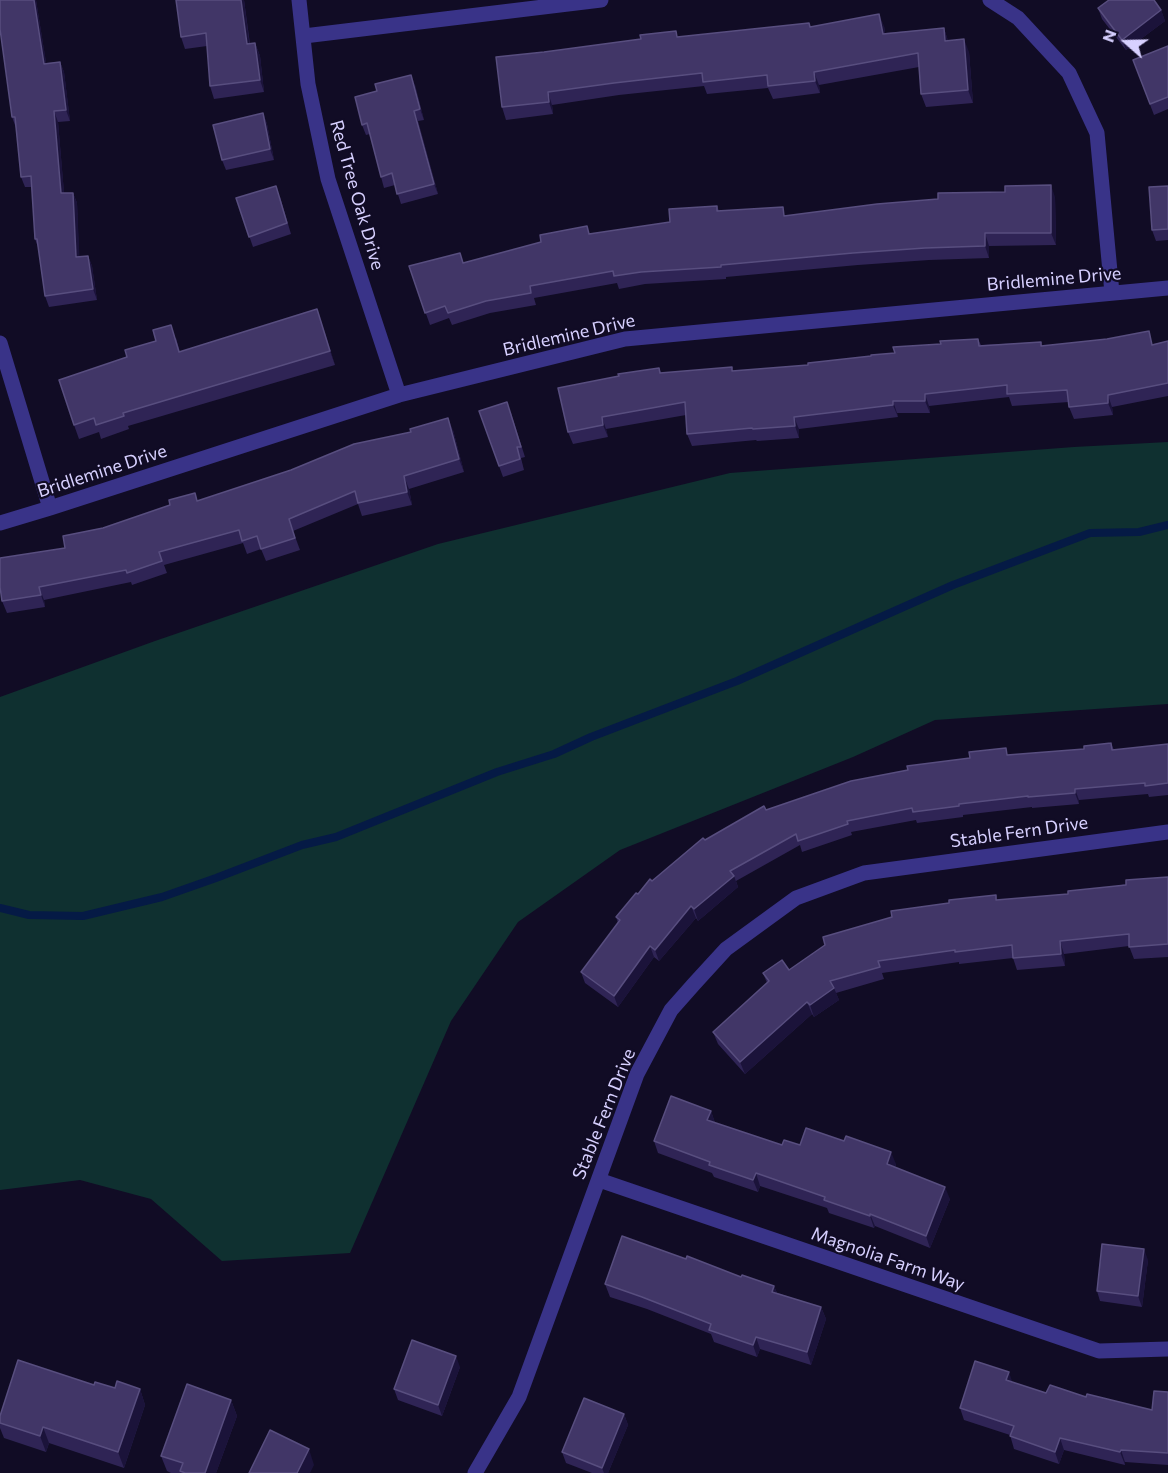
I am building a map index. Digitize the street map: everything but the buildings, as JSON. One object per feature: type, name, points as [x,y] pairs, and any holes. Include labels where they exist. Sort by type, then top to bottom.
[{"type":"street","name":"Red Tree Oak Drive","points":[[299,0],[308,84],[328,179],[399,395]]},
{"type":"street","points":[[303,36],[601,0]]},
{"type":"street","points":[[990,0],[1018,18],[1069,73],[1097,133],[1112,293]]},
{"type":"street","name":"Bridlemine Drive","points":[[0,523],[399,395],[625,339],[1168,288]]},
{"type":"street","points":[[0,343],[50,508]]},
{"type":"street","name":"Stable Fern Drive","points":[[475,1473],[519,1396],[637,1074],[672,1010],[726,949],[796,898],[864,873],[1168,832]]},
{"type":"street","name":"Magnolia Farm Way","points":[[599,1180],[1099,1351],[1168,1349]]},
{"type":"green space","points":[[1168,442],[1168,704],[935,720],[853,757],[620,850],[518,922],[451,1021],[350,1253],[222,1261],[151,1199],[80,1180],[0,1190],[0,697],[438,544],[730,473]]},
{"type":"waterway","points":[[0,908],[29,915],[83,916],[162,897],[302,845],[336,837],[497,772],[554,754],[591,737],[737,681],[953,585],[1090,533],[1139,532],[1168,525]]}]
